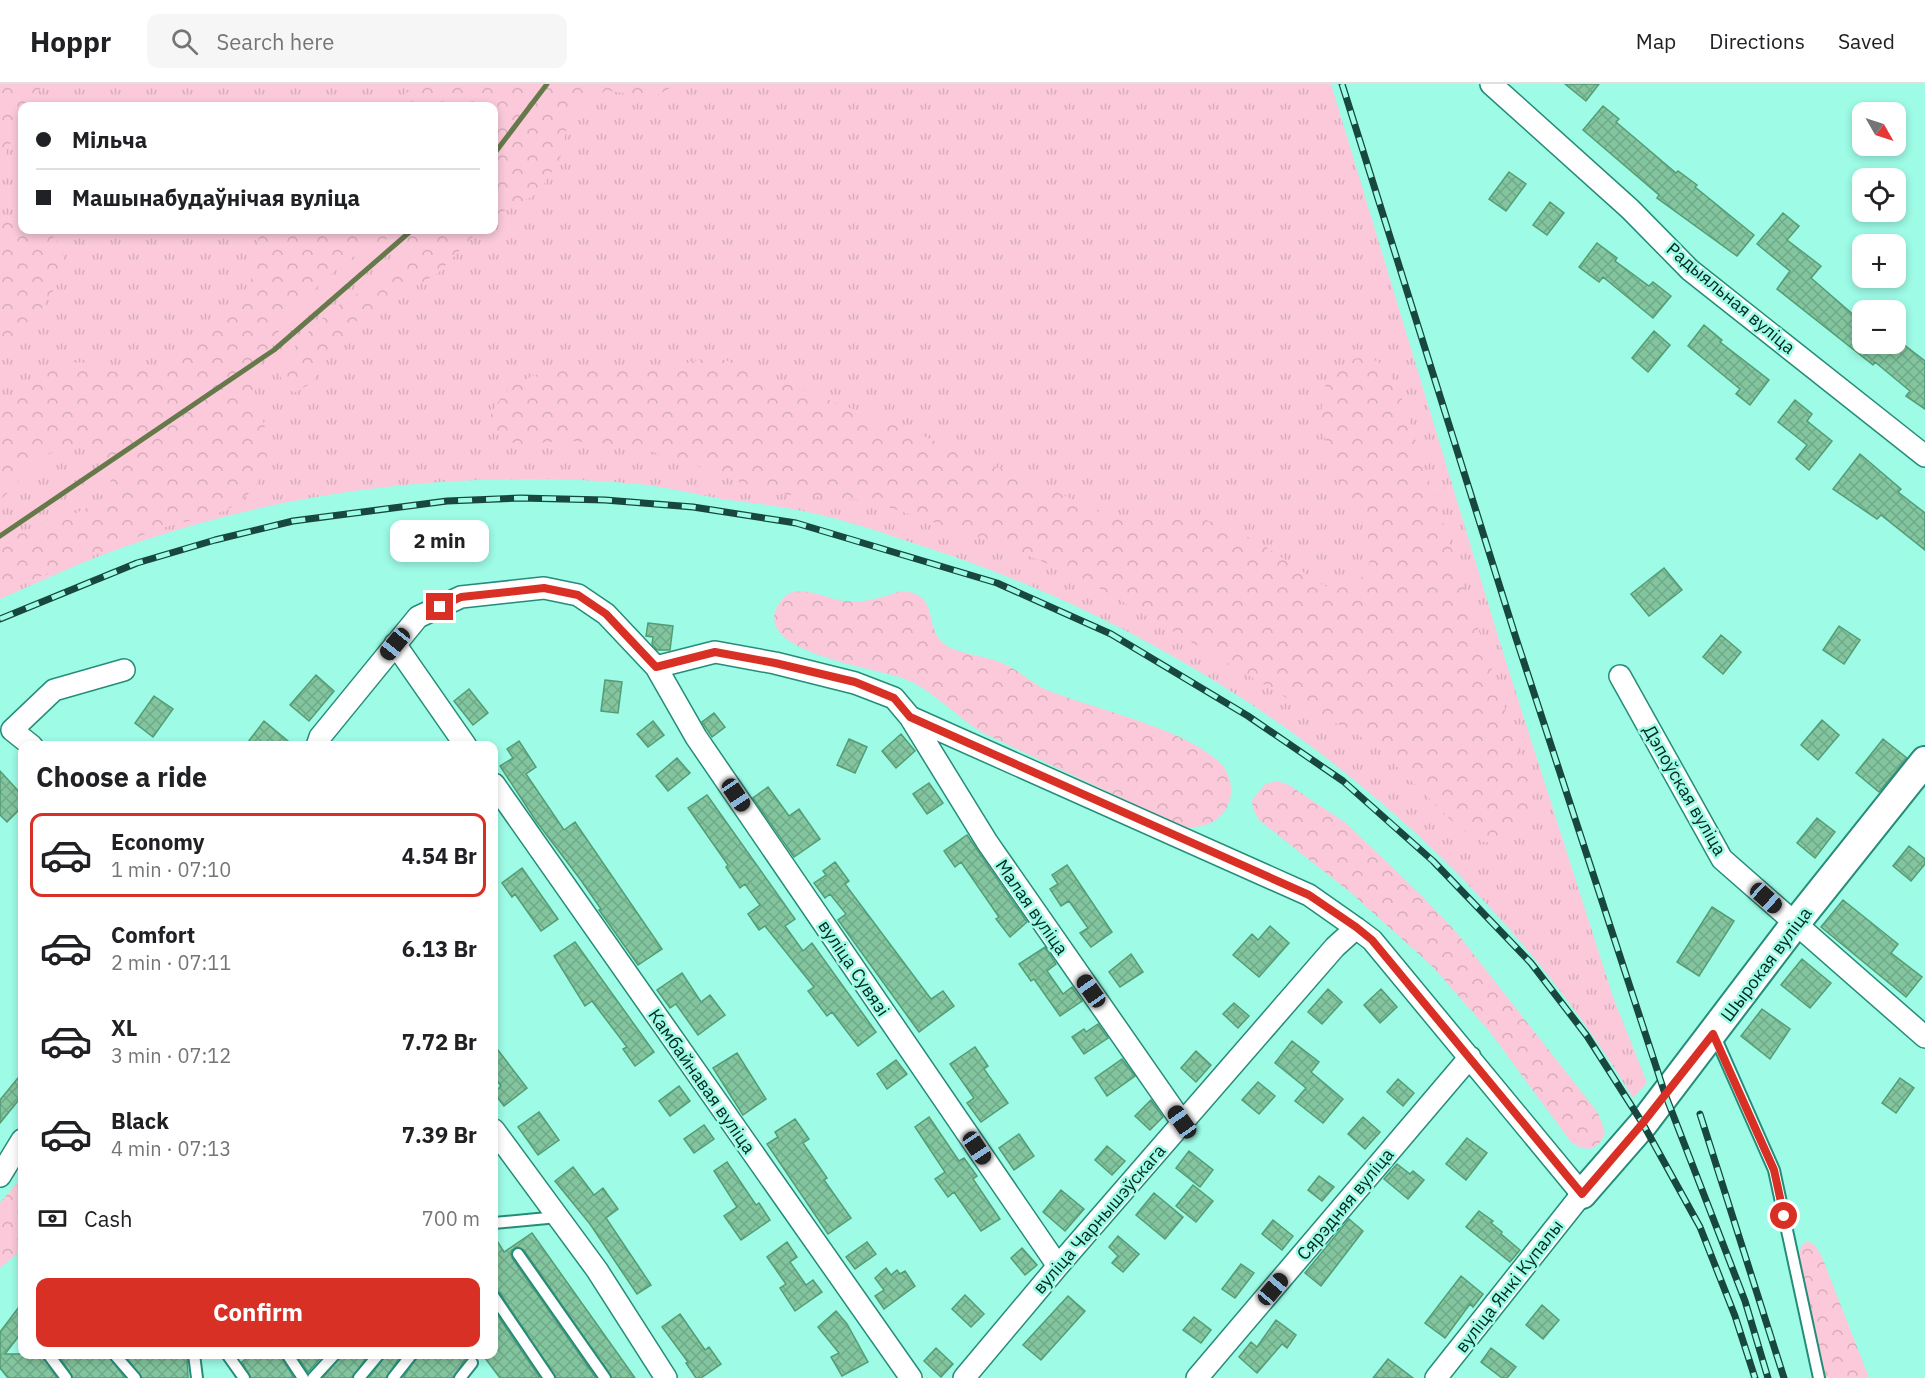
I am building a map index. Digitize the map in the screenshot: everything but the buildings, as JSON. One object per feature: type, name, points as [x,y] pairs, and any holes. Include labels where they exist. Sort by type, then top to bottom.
[{"type":"street","name":"Радыяльная вуліца","points":[[1491,84],[1630,209],[1690,270],[1925,456]]},
{"type":"street","name":"вуліца Сувязі","points":[[319,741],[418,617],[461,597],[544,588],[578,595],[606,614],[656,667],[696,736],[1058,1266]]},
{"type":"street","points":[[395,644],[463,741]]},
{"type":"street","points":[[656,667],[715,652],[775,663],[855,682],[894,698],[910,717],[1309,895],[1372,940],[1582,1194]]},
{"type":"street","points":[[21,741],[6,734],[54,690],[124,670]]},
{"type":"street","name":"Дэпоўская вуліца","points":[[1620,676],[1722,859],[1925,1037]]},
{"type":"street","name":"Малая вуліца","points":[[910,717],[987,842],[1182,1122]]},
{"type":"street","name":"Шырокая вуліца","points":[[1582,1194],[1642,1124],[1795,924],[1925,761]]},
{"type":"street","name":"Камбайнавая вуліца","points":[[498,790],[910,1378]]},
{"type":"street","name":"вуліца Чарнышэўскага","points":[[964,1378],[1182,1122],[1335,947],[1356,927]]},
{"type":"street","name":"Сярэдняя вуліца","points":[[1197,1378],[1470,1057]]},
{"type":"street","points":[[498,1135],[597,1270],[666,1378]]},
{"type":"street","points":[[0,1176],[18,1147]]},
{"type":"street","name":"вуліца Янкі Купалы","points":[[1436,1378],[1582,1194]]},
{"type":"lane","points":[[1713,1034],[1774,1170],[1820,1378]]},
{"type":"lane","points":[[498,1223],[558,1217]]},
{"type":"lane","points":[[518,1254],[605,1378]]},
{"type":"lane","points":[[498,1303],[549,1378]]},
{"type":"lane","points":[[52,1359],[66,1378]]},
{"type":"lane","points":[[118,1359],[135,1378]]},
{"type":"lane","points":[[195,1359],[197,1378]]},
{"type":"lane","points":[[231,1359],[244,1378]]},
{"type":"lane","points":[[290,1359],[303,1378]]},
{"type":"lane","points":[[313,1378],[330,1359]]},
{"type":"lane","points":[[359,1378],[374,1359]]},
{"type":"lane","points":[[393,1378],[408,1359]]},
{"type":"lane","points":[[460,1378],[472,1363]]},
{"type":"green space","points":[[0,84],[1331,84],[1500,643],[1613,997],[1647,1083],[1633,1098],[1568,1002],[1495,912],[1413,830],[1323,756],[1228,689],[1127,631],[1022,582],[913,543],[819,514],[639,484],[539,479],[479,480],[393,486],[264,507],[180,529],[104,554],[0,599]]},
{"type":"green space","points":[[0,84],[43,84],[33,102],[18,102],[18,128],[0,164]]},
{"type":"green space","points":[[419,84],[676,84],[660,94],[646,97],[610,91],[589,95],[570,114],[560,159],[542,187],[533,196],[498,214],[498,102],[394,102]]},
{"type":"green space","points":[[0,212],[18,227],[18,234],[52,236],[62,247],[63,257],[55,288],[43,307],[0,348]]},
{"type":"green space","points":[[260,234],[475,234],[438,273],[355,322],[332,349],[312,383],[295,392],[285,388],[281,377],[282,368],[294,347],[340,304],[388,276],[404,254],[403,246],[387,239],[368,247],[325,279],[304,300],[285,323],[259,368],[255,393],[267,439],[266,464],[256,485],[237,503],[225,511],[158,529],[29,581],[14,585],[0,585],[0,541],[90,506],[106,493],[110,486],[112,471],[106,456],[94,446],[85,444],[66,447],[41,459],[0,500],[0,410],[39,379],[63,365],[83,362],[113,372],[129,373],[144,370],[178,354],[196,344],[226,319],[246,292],[252,276]]},
{"type":"green space","points":[[707,358],[725,360],[923,436],[1121,518],[1194,516],[1235,530],[1263,545],[1324,586],[1332,587],[1347,586],[1365,574],[1370,549],[1366,531],[1344,490],[1329,454],[1323,426],[1323,394],[1332,374],[1344,364],[1359,358],[1374,360],[1381,364],[1391,376],[1399,390],[1528,778],[1531,800],[1528,817],[1520,830],[1509,839],[1496,843],[1484,842],[1459,828],[1381,751],[1354,732],[1297,704],[1082,578],[1007,547],[867,500],[779,494],[750,486],[679,459],[613,444],[570,441],[518,444],[505,441],[496,432],[491,422],[491,413],[504,393],[515,384],[535,375],[584,368],[668,367]]},
{"type":"green space","points":[[900,591],[914,593],[923,599],[937,635],[944,644],[1012,668],[1047,690],[1162,729],[1203,750],[1224,767],[1230,780],[1230,800],[1224,812],[1220,817],[1205,825],[1183,827],[983,733],[935,697],[905,679],[847,664],[800,647],[783,636],[775,623],[777,607],[788,594],[793,592],[810,592],[838,600],[862,601]]},
{"type":"green space","points":[[1277,781],[1289,785],[1346,823],[1457,933],[1598,1113],[1605,1132],[1596,1146],[1587,1149],[1571,1142],[1490,1032],[1432,966],[1350,892],[1259,820],[1253,809],[1252,800],[1265,784]]},
{"type":"green space","points":[[18,1182],[18,1253],[0,1268],[0,1203]]},
{"type":"green space","points":[[1807,1241],[1815,1245],[1822,1257],[1869,1378],[1826,1378],[1799,1257],[1801,1246]]},
{"type":"waterway","points":[[498,149],[547,84]]},
{"type":"waterway","points":[[0,536],[274,350],[407,234]]},
{"type":"railway","points":[[1342,84],[1515,635],[1665,1094],[1745,1301],[1768,1378]]},
{"type":"railway","points":[[0,619],[137,563],[215,540],[293,521],[447,501],[520,498],[605,500],[693,507],[796,523],[997,583],[1111,634],[1248,716],[1343,781],[1433,861],[1531,963],[1587,1036],[1643,1124],[1700,1227],[1735,1316],[1755,1378]]},
{"type":"railway","points":[[1700,1114],[1784,1378]]},
{"type":"route","points":[[440,607],[461,597],[544,588],[578,595],[606,614],[656,667],[715,652],[775,663],[855,682],[894,698],[910,717],[1309,895],[1372,940],[1582,1194],[1642,1124],[1713,1034],[1774,1170],[1784,1216]]}]
